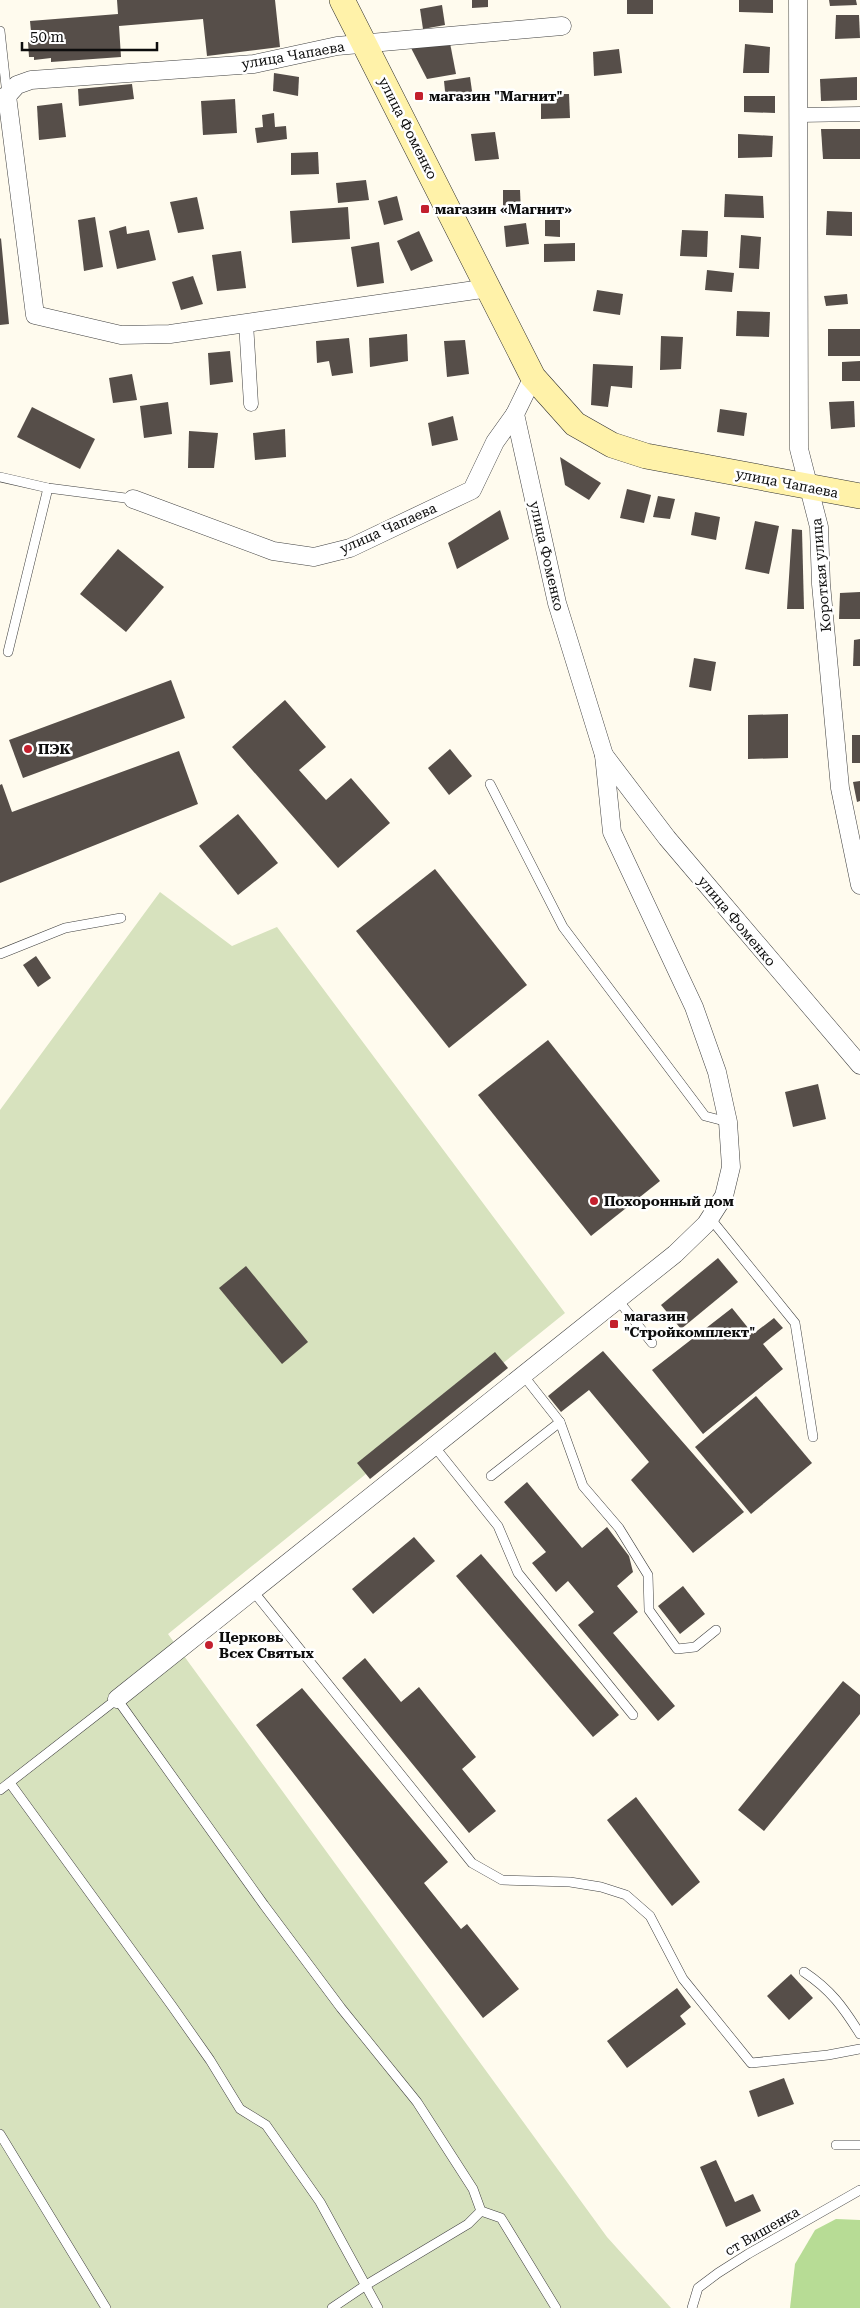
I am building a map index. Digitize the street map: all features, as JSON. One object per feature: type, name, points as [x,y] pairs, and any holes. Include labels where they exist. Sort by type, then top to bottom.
[{"type":"main road","name":"улица Фоменко","points":[[342,0],[534,378]]},
{"type":"main road","name":"улица Чапаева","points":[[534,378],[576,424],[612,445],[646,456],[809,488],[860,496]]},
{"type":"street","name":"Короткая улица","points":[[798,0],[799,449],[818,527],[821,584],[840,788],[860,885]]},
{"type":"street","name":"улица Чапаева","points":[[4,97],[17,85],[31,80],[254,64],[337,46],[562,26]]},
{"type":"street","points":[[4,97],[35,315],[122,334],[170,334],[489,288]]},
{"type":"street","points":[[799,115],[860,114]]},
{"type":"street","points":[[246,323],[251,404]]},
{"type":"street","points":[[515,414],[534,378]]},
{"type":"street","name":"улица Чапаева","points":[[133,499],[273,551],[314,557],[350,548],[472,490],[495,442],[515,414]]},
{"type":"street","name":"улица Фоменко","points":[[515,414],[557,603],[604,755],[666,838],[860,1065]]},
{"type":"street","points":[[117,1699],[675,1254],[710,1218],[724,1196],[731,1166],[728,1122],[717,1072],[694,1007],[612,832],[604,755]]},
{"type":"lane","points":[[0,31],[4,97]]},
{"type":"lane","points":[[0,477],[48,488],[133,499]]},
{"type":"lane","points":[[8,652],[48,488]]},
{"type":"lane","points":[[490,784],[564,927],[705,1116],[728,1122]]},
{"type":"lane","points":[[0,954],[65,928],[122,918]]},
{"type":"lane","points":[[710,1218],[795,1323],[813,1437]]},
{"type":"lane","points":[[618,1300],[652,1343]]},
{"type":"lane","points":[[523,1375],[560,1422],[583,1486],[619,1528],[648,1576],[649,1610],[677,1649],[695,1647],[716,1630]]},
{"type":"lane","points":[[491,1476],[560,1422]]},
{"type":"lane","points":[[434,1446],[498,1526],[518,1573],[633,1715]]},
{"type":"lane","points":[[253,1591],[472,1863],[502,1880],[570,1882],[602,1887],[626,1895],[650,1916],[683,1979],[751,2063],[828,2055],[860,2049]]},
{"type":"lane","points":[[0,1790],[117,1699],[264,1905],[341,2008],[417,2102],[473,2189],[481,2211]]},
{"type":"lane","points":[[10,1783],[172,2006],[240,2109],[266,2125],[309,2186],[320,2202],[378,2308]]},
{"type":"lane","points":[[804,1972],[825,1986],[840,2004],[860,2034]]},
{"type":"lane","points":[[0,2134],[106,2308]]},
{"type":"lane","points":[[836,2145],[860,2145]]},
{"type":"lane","name":"ст Вишенка","points":[[692,2308],[698,2288],[718,2273],[860,2190]]},
{"type":"lane","points":[[332,2308],[366,2285],[468,2224],[481,2211]]},
{"type":"lane","points":[[481,2211],[501,2218],[556,2308]]},
{"type":"green space","points":[[160,892],[232,946],[277,927],[565,1313],[168,1634],[607,2237],[671,2308],[0,2308],[0,1110]]},
{"type":"green space","points":[[836,2219],[860,2220],[860,2308],[790,2308],[795,2264],[815,2230]]},
{"type":"building","points":[[117,0],[275,0],[280,47],[207,56],[203,19],[119,26],[121,57],[51,62],[51,58],[34,60],[34,57],[29,57],[28,42],[32,42],[30,21],[118,14]]},
{"type":"building","points":[[472,0],[488,0],[488,7],[472,8]]},
{"type":"building","points":[[627,0],[653,0],[653,14],[627,14]]},
{"type":"building","points":[[739,0],[773,0],[773,13],[739,12]]},
{"type":"building","points":[[829,0],[856,0],[857,5],[830,6]]},
{"type":"building","points":[[442,5],[445,25],[423,29],[420,9]]},
{"type":"building","points":[[836,15],[859,15],[860,38],[835,39]]},
{"type":"building","points":[[450,43],[456,74],[427,79],[410,46]]},
{"type":"building","points":[[745,44],[770,47],[769,73],[743,73]]},
{"type":"building","points":[[619,49],[622,73],[594,76],[593,52]]},
{"type":"building","points":[[274,73],[299,77],[298,96],[273,91]]},
{"type":"building","points":[[470,77],[473,98],[446,101],[444,81]]},
{"type":"building","points":[[857,77],[857,100],[821,101],[820,79]]},
{"type":"building","points":[[132,84],[134,99],[79,106],[78,89]]},
{"type":"building","points":[[541,94],[569,94],[570,118],[541,119]]},
{"type":"building","points":[[744,96],[775,96],[775,113],[744,112]]},
{"type":"building","points":[[235,99],[237,133],[203,135],[201,101]]},
{"type":"building","points":[[62,103],[66,137],[39,140],[37,106]]},
{"type":"building","points":[[274,113],[275,127],[286,126],[287,139],[257,143],[255,128],[263,127],[262,115]]},
{"type":"building","points":[[821,129],[860,129],[860,159],[823,159]]},
{"type":"building","points":[[495,132],[499,159],[475,161],[471,134]]},
{"type":"building","points":[[738,134],[773,136],[772,157],[738,158]]},
{"type":"building","points":[[318,152],[319,174],[291,175],[291,153]]},
{"type":"building","points":[[366,180],[369,200],[338,203],[336,183]]},
{"type":"building","points":[[503,190],[520,190],[521,214],[503,215]]},
{"type":"building","points":[[725,194],[763,196],[764,218],[724,217]]},
{"type":"building","points":[[397,196],[403,220],[384,225],[378,201]]},
{"type":"building","points":[[197,197],[204,229],[178,233],[170,202]]},
{"type":"building","points":[[348,207],[350,239],[292,243],[290,211]]},
{"type":"building","points":[[827,211],[852,212],[852,236],[826,235]]},
{"type":"building","points":[[95,217],[103,267],[84,271],[78,220]]},
{"type":"building","points":[[545,220],[560,220],[560,237],[545,236]]},
{"type":"building","points":[[526,223],[529,244],[506,247],[504,226]]},
{"type":"building","points":[[126,226],[127,234],[149,230],[156,260],[117,269],[109,231]]},
{"type":"building","points":[[682,230],[708,231],[707,257],[680,256]]},
{"type":"building","points":[[419,231],[433,261],[411,271],[397,241]]},
{"type":"building","points":[[741,235],[761,237],[759,269],[739,268]]},
{"type":"building","points":[[0,239],[9,324],[0,325]]},
{"type":"building","points":[[379,242],[384,283],[357,287],[351,247]]},
{"type":"building","points":[[575,243],[575,261],[544,262],[544,244]]},
{"type":"building","points":[[241,251],[246,288],[217,291],[212,255]]},
{"type":"building","points":[[707,270],[734,273],[732,292],[705,290]]},
{"type":"building","points":[[193,276],[203,304],[181,310],[172,282]]},
{"type":"building","points":[[597,290],[623,294],[620,315],[593,311]]},
{"type":"building","points":[[847,294],[848,304],[826,306],[824,296]]},
{"type":"building","points":[[737,311],[770,312],[769,337],[736,336]]},
{"type":"building","points":[[828,329],[860,329],[860,356],[828,356]]},
{"type":"building","points":[[407,334],[408,361],[370,367],[369,338]]},
{"type":"building","points":[[661,336],[683,337],[681,369],[660,370]]},
{"type":"building","points":[[349,338],[353,373],[332,376],[329,361],[317,363],[316,341]]},
{"type":"building","points":[[465,340],[469,374],[447,377],[444,341]]},
{"type":"building","points":[[230,351],[233,382],[210,385],[208,353]]},
{"type":"building","points":[[860,361],[860,381],[842,381],[842,362]]},
{"type":"building","points":[[593,364],[633,366],[632,388],[611,386],[608,407],[591,405]]},
{"type":"building","points":[[132,374],[137,400],[113,403],[109,378]]},
{"type":"building","points":[[854,401],[855,427],[831,429],[829,402]]},
{"type":"building","points":[[168,402],[172,434],[144,438],[140,406]]},
{"type":"building","points":[[32,407],[95,439],[80,469],[17,437]]},
{"type":"building","points":[[720,409],[747,413],[744,436],[717,432]]},
{"type":"building","points":[[453,416],[458,440],[432,446],[428,423]]},
{"type":"building","points":[[285,429],[286,457],[255,460],[253,433]]},
{"type":"building","points":[[189,431],[218,433],[214,468],[188,468]]},
{"type":"building","points":[[560,457],[601,483],[589,500],[565,485]]},
{"type":"building","points":[[627,489],[651,495],[644,523],[620,518]]},
{"type":"building","points":[[658,496],[675,499],[670,519],[653,517]]},
{"type":"building","points":[[500,510],[509,539],[457,569],[448,543]]},
{"type":"building","points":[[695,512],[720,517],[716,540],[691,535]]},
{"type":"building","points":[[755,521],[779,526],[769,574],[745,569]]},
{"type":"building","points":[[792,529],[802,530],[804,609],[787,609]]},
{"type":"building","points":[[118,549],[164,587],[126,632],[80,594]]},
{"type":"building","points":[[860,592],[860,619],[839,619],[840,593]]},
{"type":"building","points":[[860,639],[860,666],[853,666],[854,640]]},
{"type":"building","points":[[694,658],[716,662],[711,691],[689,687]]},
{"type":"building","points":[[171,680],[185,718],[23,778],[9,740]]},
{"type":"building","points":[[285,700],[326,747],[299,770],[326,800],[351,778],[390,823],[338,868],[232,747]]},
{"type":"building","points":[[788,714],[788,758],[748,759],[748,715]]},
{"type":"building","points":[[852,735],[860,735],[860,763],[852,763]]},
{"type":"building","points":[[450,749],[472,776],[449,795],[428,768]]},
{"type":"building","points":[[179,751],[198,804],[0,883],[0,785],[2,784],[12,812]]},
{"type":"building","points":[[860,781],[860,801],[857,802],[853,782]]},
{"type":"building","points":[[238,814],[278,863],[238,895],[199,846]]},
{"type":"building","points":[[435,869],[527,985],[449,1048],[356,931]]},
{"type":"building","points":[[36,956],[51,978],[38,987],[23,965]]},
{"type":"building","points":[[548,1040],[660,1181],[591,1236],[478,1095]]},
{"type":"building","points":[[818,1084],[826,1119],[793,1127],[785,1092]]},
{"type":"building","points":[[718,1258],[738,1282],[681,1329],[661,1305]]},
{"type":"building","points":[[246,1266],[308,1342],[282,1364],[219,1288]]},
{"type":"building","points":[[732,1308],[753,1334],[774,1318],[783,1328],[763,1344],[783,1369],[703,1434],[652,1370]]},
{"type":"building","points":[[603,1351],[744,1512],[693,1553],[631,1480],[649,1462],[589,1390],[561,1412],[548,1396]]},
{"type":"building","points":[[495,1352],[508,1368],[370,1479],[357,1463]]},
{"type":"building","points":[[756,1396],[812,1463],[751,1514],[695,1447]]},
{"type":"building","points":[[527,1482],[582,1548],[607,1527],[629,1556],[633,1572],[617,1586],[638,1612],[613,1633],[675,1706],[658,1721],[578,1625],[594,1612],[568,1581],[556,1592],[532,1563],[546,1552],[504,1502]]},
{"type":"building","points":[[414,1537],[435,1561],[373,1614],[352,1589]]},
{"type":"building","points":[[481,1554],[619,1715],[593,1737],[456,1576]]},
{"type":"building","points":[[683,1586],[705,1614],[680,1634],[658,1606]]},
{"type":"building","points":[[365,1658],[401,1702],[419,1687],[476,1757],[462,1769],[496,1811],[469,1833],[342,1678]]},
{"type":"building","points":[[843,1681],[860,1695],[860,1714],[764,1831],[738,1810]]},
{"type":"building","points":[[302,1688],[448,1862],[424,1883],[461,1929],[467,1924],[519,1989],[483,2018],[256,1725]]},
{"type":"building","points":[[636,1797],[700,1882],[672,1906],[607,1820]]},
{"type":"building","points":[[791,1974],[813,1998],[789,2020],[767,1996]]},
{"type":"building","points":[[677,1988],[691,2007],[680,2016],[686,2024],[627,2068],[607,2041]]},
{"type":"building","points":[[784,2078],[794,2104],[758,2117],[749,2091]]},
{"type":"building","points":[[716,2160],[735,2202],[753,2194],[761,2211],[726,2227],[700,2167]]},
{"type":"place","name":"магазин \"Магнит\"","points":[[419,96]]},
{"type":"place","name":"магазин «Магнит»","points":[[425,209]]},
{"type":"place","name":"ПЭК","points":[[28,749]]},
{"type":"place","name":"Похоронный дом","points":[[594,1201]]},
{"type":"place","name":"магазин \"Стройкомплект\"","points":[[614,1324]]},
{"type":"place","name":"Церковь Всех Святых","points":[[209,1645]]}]
